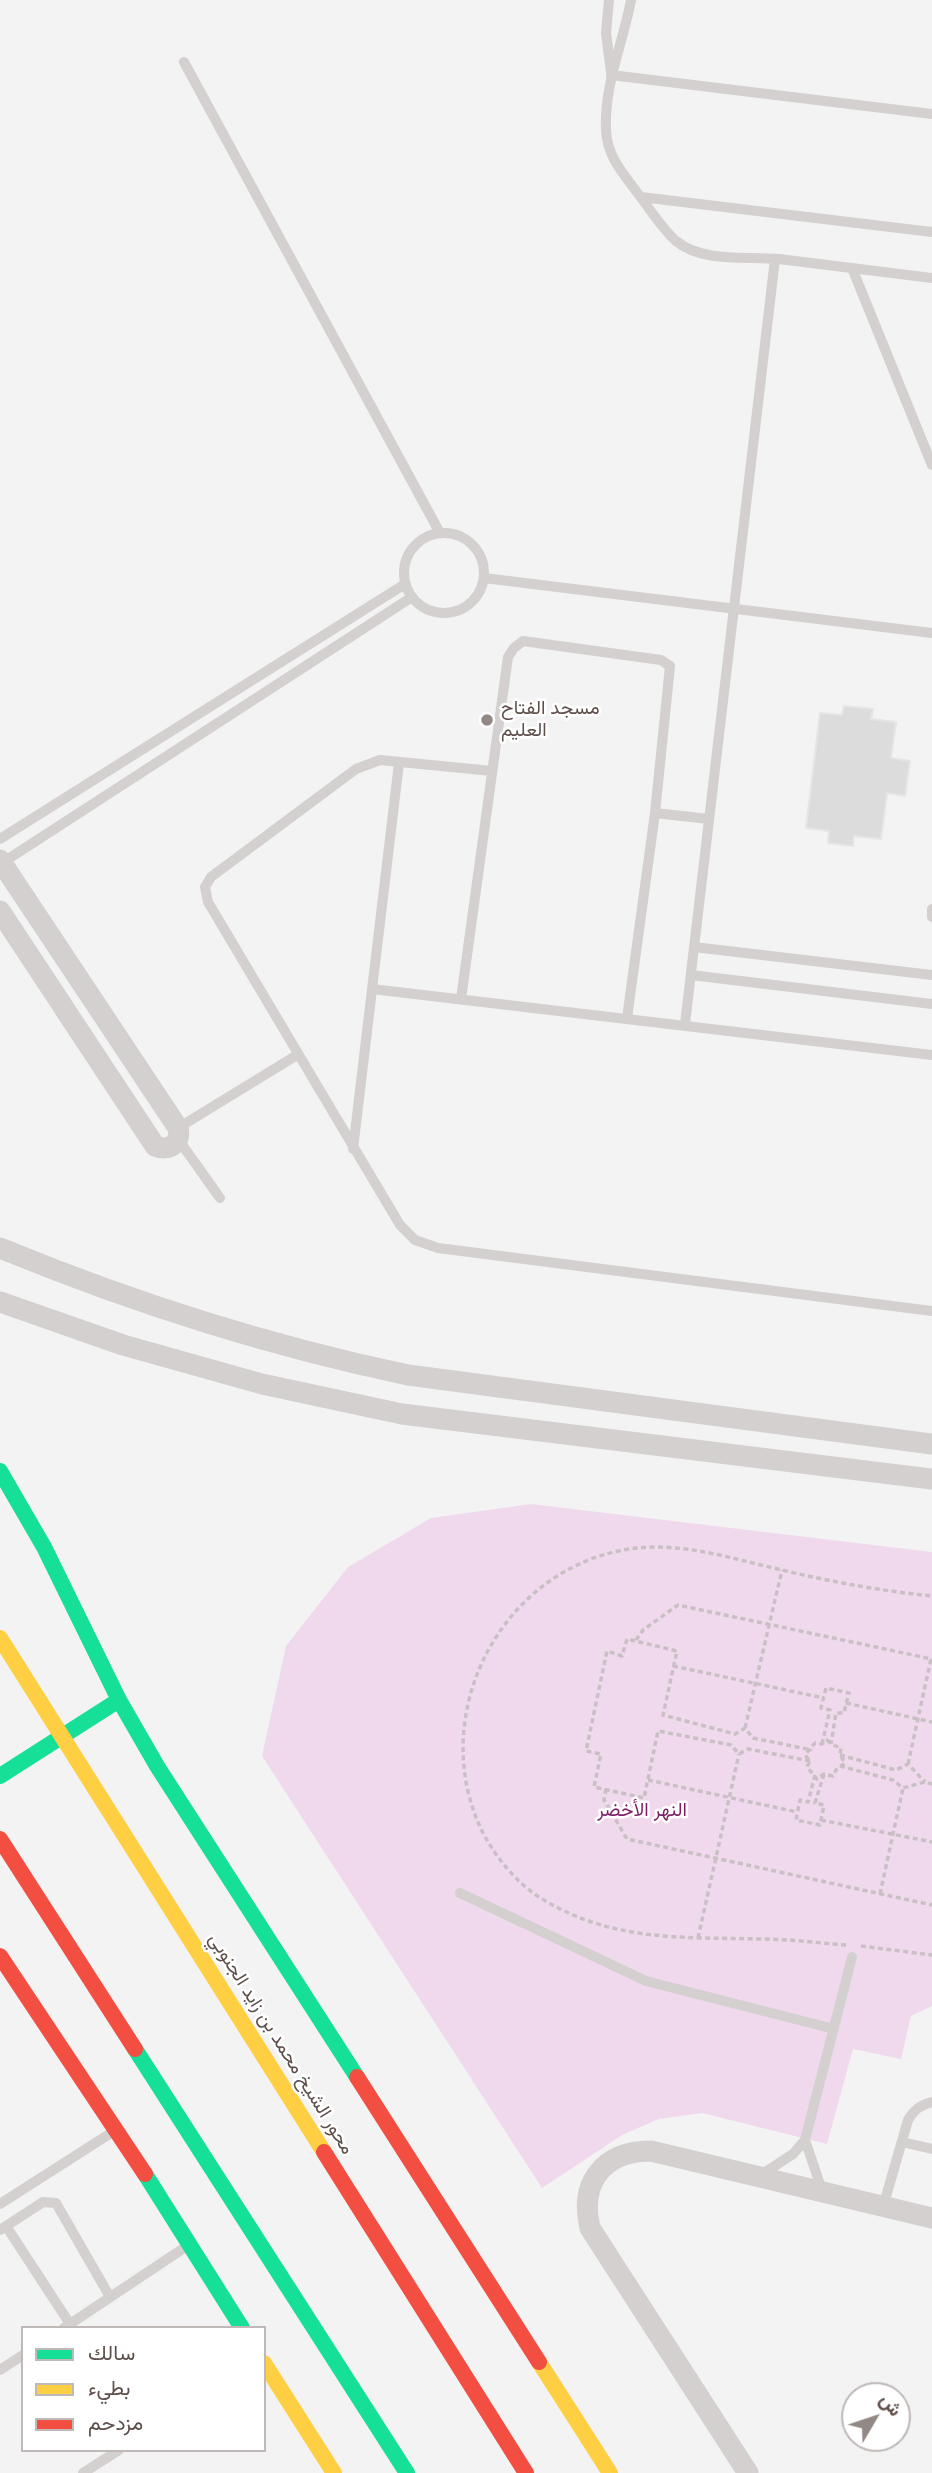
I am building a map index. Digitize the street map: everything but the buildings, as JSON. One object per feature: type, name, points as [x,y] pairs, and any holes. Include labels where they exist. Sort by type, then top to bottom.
[{"type":"main road","points":[[0,1471],[44,1547],[119,1700],[157,1766],[610,2473]]},
{"type":"main road","name":"محور الشيخ محمد بن زايد الجنوبي","points":[[0,1637],[526,2473]]},
{"type":"main road","points":[[0,1776],[119,1700]]},
{"type":"main road","points":[[0,1839],[407,2473]]},
{"type":"main road","points":[[0,1956],[116,2129],[241,2326]]},
{"type":"main road","points":[[266,2366],[334,2473]]},
{"type":"street","points":[[0,911],[155,1146],[168,1149],[178,1133],[1,862]]},
{"type":"street","points":[[0,1248],[112,1290],[277,1343],[408,1375],[932,1444]]},
{"type":"street","points":[[0,1303],[148,1352],[262,1384],[402,1414],[932,1479]]},
{"type":"street","points":[[748,2473],[590,2228],[587,2199],[599,2172],[622,2155],[651,2151],[932,2218]]},
{"type":"lane","points":[[609,0],[606,33],[611,75],[606,128],[608,148],[616,165],[675,240],[691,250],[715,255],[775,259],[932,278]]},
{"type":"lane","points":[[611,75],[624,35],[631,0]]},
{"type":"lane","points":[[184,62],[440,533]]},
{"type":"lane","points":[[611,75],[932,114]]},
{"type":"lane","points":[[641,197],[932,232]]},
{"type":"lane","points":[[685,1024],[775,259]]},
{"type":"lane","points":[[852,268],[932,465]]},
{"type":"lane","points":[[440,533],[458,536],[472,545],[482,561],[484,578],[478,596],[463,609],[445,614],[426,610],[412,597],[405,584],[404,566],[411,550],[424,539],[440,533]]},
{"type":"lane","points":[[484,578],[932,633]]},
{"type":"lane","points":[[0,839],[405,584]]},
{"type":"lane","points":[[1,862],[412,597]]},
{"type":"lane","points":[[461,999],[508,657],[523,641],[662,660],[670,666],[655,813],[627,1018]]},
{"type":"lane","points":[[492,771],[380,760],[356,769],[211,877],[205,887],[208,902],[400,1225],[415,1240],[438,1248],[932,1311]]},
{"type":"lane","points":[[353,1150],[399,763]]},
{"type":"lane","points":[[655,813],[709,820]]},
{"type":"lane","points":[[932,909],[932,917]]},
{"type":"lane","points":[[694,947],[932,975]]},
{"type":"lane","points":[[691,975],[932,1004]]},
{"type":"lane","points":[[373,989],[932,1055]]},
{"type":"lane","points":[[220,1198],[178,1133],[297,1055]]},
{"type":"lane","points":[[460,1893],[646,1981],[834,2029]]},
{"type":"lane","points":[[758,2178],[793,2154],[805,2140],[852,1957]]},
{"type":"lane","points":[[883,2207],[908,2120],[914,2110],[932,2102]]},
{"type":"lane","points":[[0,2204],[116,2129]]},
{"type":"lane","points":[[805,2140],[823,2193]]},
{"type":"lane","points":[[902,2142],[932,2149]]},
{"type":"lane","points":[[110,2297],[56,2203],[43,2202],[3,2228],[67,2326],[190,2245]]},
{"type":"lane","points":[[0,2370],[21,2356]]},
{"type":"lane","points":[[83,2473],[116,2452]]},
{"type":"path","points":[[932,1596],[850,1584],[685,1548],[644,1547],[598,1557],[556,1577],[509,1618],[488,1649],[470,1692],[463,1738],[467,1785],[472,1805],[484,1833],[500,1859],[512,1874],[542,1899],[593,1923],[642,1936],[776,1939],[932,1955]]},
{"type":"path","points":[[782,1570],[746,1728],[753,1738],[811,1750]]},
{"type":"path","points":[[636,1640],[643,1630],[678,1605],[931,1659],[908,1764]]},
{"type":"path","points":[[698,1938],[738,1754],[731,1745],[658,1731],[644,1798],[594,1787],[601,1754],[586,1751],[607,1651],[622,1656],[627,1639],[677,1650],[663,1715],[735,1734],[746,1728]]},
{"type":"path","points":[[673,1666],[824,1698]]},
{"type":"path","points":[[822,1744],[830,1710],[821,1708],[826,1688],[849,1693],[844,1713],[836,1713],[831,1744]]},
{"type":"path","points":[[846,1703],[932,1722]]},
{"type":"path","points":[[827,1740],[841,1748],[845,1763],[836,1770],[834,1776],[824,1774],[817,1779],[807,1767],[810,1761],[805,1755],[815,1743],[822,1744],[827,1740]]},
{"type":"path","points":[[738,1754],[748,1749],[810,1761]]},
{"type":"path","points":[[841,1755],[896,1770],[908,1764]]},
{"type":"path","points":[[908,1764],[925,1782],[932,1784]]},
{"type":"path","points":[[840,1766],[893,1780],[903,1788]]},
{"type":"path","points":[[815,1775],[808,1802],[800,1800],[796,1819],[820,1825],[824,1805],[815,1803],[824,1774]]},
{"type":"path","points":[[648,1780],[797,1812]]},
{"type":"path","points":[[903,1788],[925,1782]]},
{"type":"path","points":[[880,1894],[903,1788]]},
{"type":"path","points":[[606,1790],[604,1800],[627,1839],[932,1905]]},
{"type":"path","points":[[821,1820],[932,1842]]},
{"type":"green space","name":"النهر الأخضر","points":[[531,1504],[932,1552],[932,2006],[911,2016],[901,2059],[853,2049],[827,2144],[702,2113],[659,2119],[622,2135],[542,2188],[262,1756],[286,1646],[348,1567],[431,1518]]},
{"type":"traffic: fast","points":[[0,1471],[44,1547],[119,1700],[157,1766],[357,2077]]},
{"type":"traffic: fast","points":[[0,1776],[119,1700]]},
{"type":"traffic: fast","points":[[135,2049],[407,2473]]},
{"type":"traffic: fast","points":[[145,2174],[241,2326]]},
{"type":"traffic: slow","points":[[0,1638],[324,2152]]},
{"type":"traffic: slow","points":[[539,2362],[610,2473]]},
{"type":"traffic: slow","points":[[266,2366],[334,2473]]},
{"type":"traffic: jam","points":[[0,1839],[135,2049]]},
{"type":"traffic: jam","points":[[0,1956],[145,2174]]},
{"type":"traffic: jam","points":[[357,2077],[539,2362]]},
{"type":"traffic: jam","points":[[324,2152],[526,2473]]},
{"type":"place","name":"مسجد الفتاح العليم","points":[[487,720]]}]
